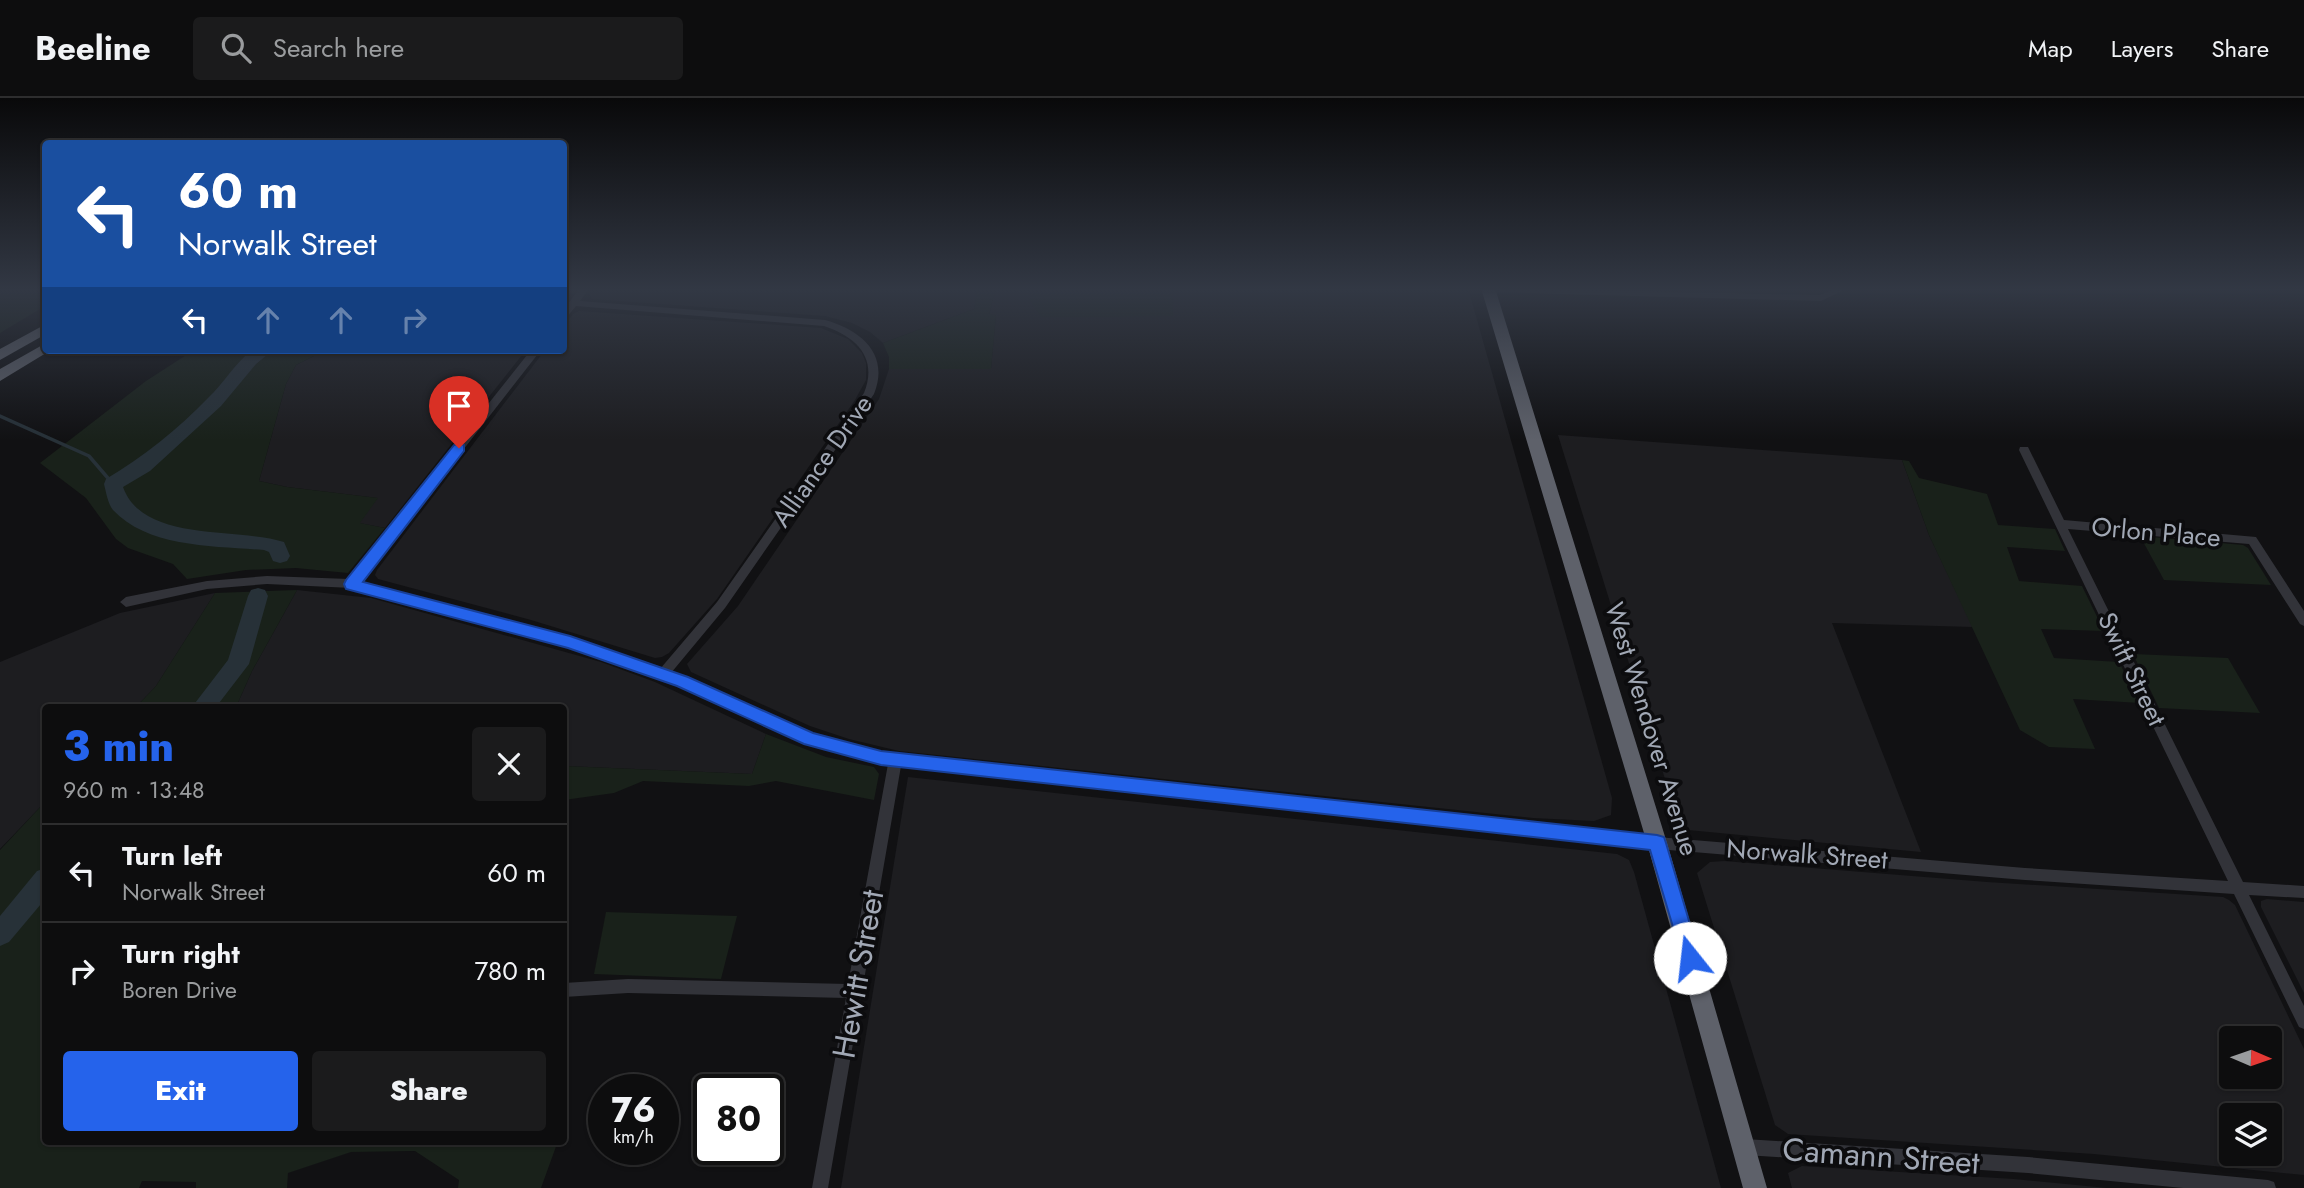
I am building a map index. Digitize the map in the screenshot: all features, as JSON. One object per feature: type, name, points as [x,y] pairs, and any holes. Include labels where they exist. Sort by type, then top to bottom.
[{"type":"highway","points":[[0,355],[27,339]]},
{"type":"highway","name":"West Wendover Avenue","points":[[1504,339],[1657,843],[1755,1188]]},
{"type":"highway","points":[[0,376],[42,350]]},
{"type":"street","name":"Alliance Drive","points":[[663,674],[720,605],[869,394],[876,376],[874,364],[867,347],[858,339]]},
{"type":"street","points":[[352,584],[533,354]]},
{"type":"street","name":"Swift Street","points":[[2024,450],[2240,888]]},
{"type":"street","name":"Orlon Place","points":[[2060,524],[2252,540]]},
{"type":"street","points":[[2252,540],[2304,621]]},
{"type":"street","name":"Norwalk Street","points":[[126,602],[207,585],[267,580],[352,584],[570,642],[663,674],[810,739],[895,760],[1657,843],[2025,874],[2304,892]]},
{"type":"street","name":"Hewitt Street","points":[[820,1188],[895,760]]},
{"type":"street","points":[[2240,888],[2304,1022]]},
{"type":"street","points":[[567,990],[628,986],[856,991]]},
{"type":"street","name":"Camann Street","points":[[1745,1147],[2006,1163],[2269,1188]]},
{"type":"shaded area","points":[[567,339],[848,339],[862,353],[866,363],[866,380],[855,400],[717,599],[669,653],[662,657],[655,658],[531,620],[378,579],[375,575],[542,354],[567,354]]},
{"type":"shaded area","points":[[878,339],[894,339],[883,343]]},
{"type":"shaded area","points":[[894,339],[994,339],[991,369],[889,369],[889,357],[883,343]]},
{"type":"shaded area","points":[[994,339],[1482,339],[1612,798],[1611,815],[1594,821],[1533,818],[899,751],[810,726],[691,672],[687,664],[738,606],[879,399],[889,369],[991,368]]},
{"type":"shaded area","points":[[188,354],[318,354],[296,365],[286,384],[259,481],[378,498],[360,523],[385,528],[348,573],[296,568],[246,570],[187,579],[173,564],[128,548],[116,539],[86,498],[40,463],[146,381]]},
{"type":"shaded area","points":[[318,354],[523,354],[385,528],[359,523],[377,498],[259,481],[286,384],[296,365]]},
{"type":"shaded area","points":[[1558,435],[1902,460],[1929,535],[1973,627],[1832,623],[1921,852],[1688,830],[1679,824]]},
{"type":"shaded area","points":[[1902,460],[1909,461],[1919,478],[1987,494],[1998,525],[2055,529],[2065,551],[2007,547],[2019,581],[2082,586],[2104,631],[2041,629],[2054,658],[2119,662],[2140,703],[2073,699],[2095,749],[2049,747],[2020,730],[1929,535]]},
{"type":"shaded area","points":[[2140,536],[2243,545],[2248,548],[2271,585],[2164,580]]},
{"type":"shaded area","points":[[297,590],[371,598],[601,662],[655,682],[766,734],[752,774],[567,766],[567,704],[237,704],[252,671]]},
{"type":"shaded area","points":[[297,590],[252,671],[237,704],[139,704],[156,686],[215,593]]},
{"type":"shaded area","points":[[215,593],[156,686],[139,704],[42,704],[42,805],[0,849],[0,662],[120,613]]},
{"type":"shaded area","points":[[2133,654],[2228,658],[2260,713],[2159,708]]},
{"type":"shaded area","points":[[766,734],[826,757],[874,767],[879,774],[874,800],[776,781],[749,786],[643,781],[614,793],[567,800],[567,766],[752,774]]},
{"type":"shaded area","points":[[908,777],[1617,854],[1629,860],[1721,1188],[841,1188]]},
{"type":"shaded area","points":[[42,805],[42,1145],[557,1145],[541,1188],[458,1188],[459,1180],[415,1151],[351,1152],[288,1173],[287,1188],[196,1188],[196,1182],[142,1181],[139,1188],[0,1188],[0,850]]},
{"type":"shaded area","points":[[1724,861],[2223,897],[2235,905],[2304,1049],[2304,1175],[2094,1154],[1788,1134],[1775,1125],[1697,873],[1710,862]]},
{"type":"shaded area","points":[[2267,899],[2304,902],[2304,993],[2261,907],[2261,901]]},
{"type":"shaded area","points":[[606,912],[737,916],[721,979],[594,974]]},
{"type":"shaded area","points":[[1802,1166],[2014,1179],[2107,1188],[1792,1188],[1788,1173]]},
{"type":"waterway","points":[[258,354],[250,360],[215,402],[143,466],[113,484],[120,505],[153,528],[188,537],[264,543],[277,547],[280,556]]},
{"type":"waterway","points":[[0,416],[89,456],[113,484]]},
{"type":"waterway","points":[[205,704],[238,664],[258,596]]},
{"type":"waterway","points":[[0,934],[42,884]]},
{"type":"route","points":[[459,448],[352,584],[570,642],[649,668],[810,739],[881,758],[1657,843],[1690,958]]}]
